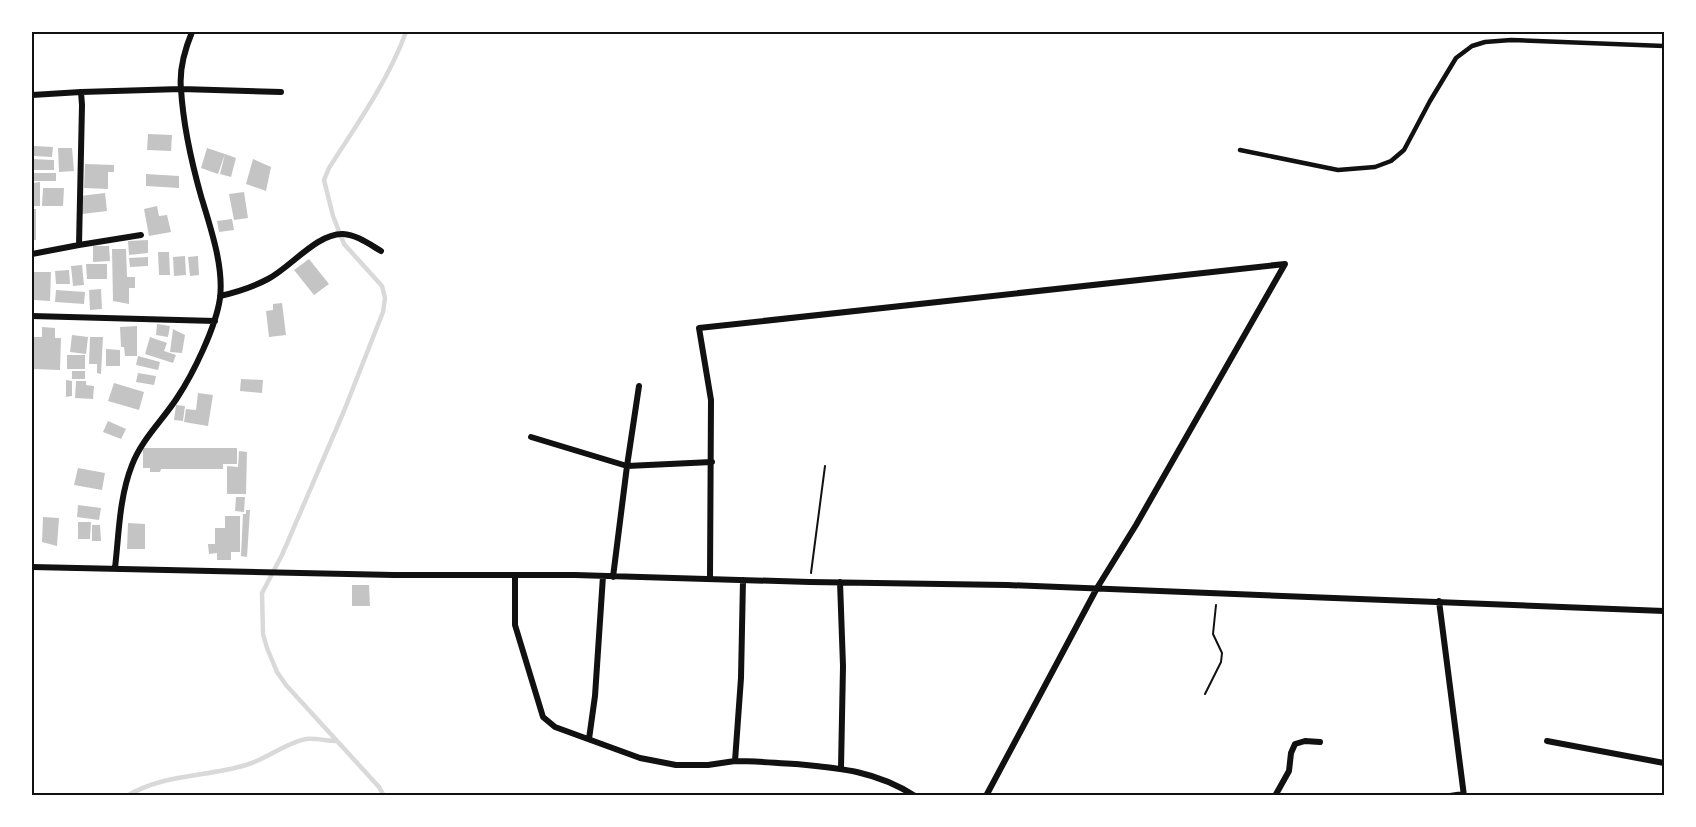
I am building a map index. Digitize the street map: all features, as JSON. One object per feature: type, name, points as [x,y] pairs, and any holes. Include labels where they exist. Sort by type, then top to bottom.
[{"type":"street","points":[[115,568],[125,488],[132,464],[145,439],[178,397],[215,321],[220,296],[214,244],[192,159],[181,89],[181,72],[192,32]]},
{"type":"street","points":[[32,95],[181,89],[281,92]]},
{"type":"street","points":[[79,245],[81,92]]},
{"type":"street","points":[[220,296],[270,278],[328,237],[341,234],[356,237],[381,251]]},
{"type":"street","points":[[32,254],[141,235]]},
{"type":"street","points":[[710,578],[711,400],[699,328],[1286,264],[1142,515],[1097,588],[986,795]]},
{"type":"street","points":[[32,316],[215,321]]},
{"type":"street","points":[[613,577],[639,386]]},
{"type":"street","points":[[531,437],[627,466],[712,462]]},
{"type":"street","points":[[32,567],[710,578],[1097,588],[1665,611]]},
{"type":"street","points":[[515,576],[514,625],[543,717],[555,727],[640,758],[676,765],[752,761],[841,768],[870,774],[915,795]]},
{"type":"street","points":[[589,739],[595,696],[603,576]]},
{"type":"street","points":[[735,761],[741,678],[743,580]]},
{"type":"street","points":[[840,582],[843,666],[841,768]]},
{"type":"street","points":[[1439,601],[1464,794],[1450,795]]},
{"type":"street","points":[[1275,795],[1288,771],[1295,744],[1305,741],[1320,742]]},
{"type":"street","points":[[1547,741],[1665,763]]},
{"type":"lane","points":[[1240,150],[1338,170],[1375,167],[1391,161],[1404,150],[1456,58],[1472,46],[1485,42],[1511,40],[1665,46]]},
{"type":"path","points":[[810,582],[825,466]]},
{"type":"path","points":[[1205,694],[1221,662],[1222,653],[1213,634],[1212,625],[1218,593]]},
{"type":"building","points":[[148,134],[172,135],[171,151],[147,150]]},
{"type":"building","points":[[34,146],[53,147],[52,157],[34,156]]},
{"type":"building","points":[[58,148],[72,148],[74,171],[59,172]]},
{"type":"building","points":[[207,148],[225,154],[218,174],[201,168]]},
{"type":"building","points":[[225,154],[236,158],[231,177],[220,174]]},
{"type":"building","points":[[32,159],[54,160],[54,170],[32,170]]},
{"type":"building","points":[[253,159],[271,167],[266,191],[246,184]]},
{"type":"building","points":[[85,164],[114,165],[114,172],[108,172],[108,189],[84,188]]},
{"type":"building","points":[[32,173],[56,173],[56,181],[32,181]]},
{"type":"building","points":[[146,174],[179,176],[179,188],[146,186]]},
{"type":"building","points":[[40,182],[40,206],[32,206],[32,183]]},
{"type":"building","points":[[43,188],[64,188],[63,206],[42,206]]},
{"type":"building","points":[[244,192],[248,218],[234,220],[229,194]]},
{"type":"building","points":[[105,193],[107,211],[82,214],[80,196]]},
{"type":"building","points":[[157,206],[159,216],[167,215],[171,232],[149,236],[144,209]]},
{"type":"building","points":[[32,209],[36,209],[36,240],[32,240]]},
{"type":"building","points":[[232,219],[234,230],[219,232],[217,221]]},
{"type":"building","points":[[148,240],[148,253],[129,255],[128,241]]},
{"type":"building","points":[[93,246],[109,246],[110,261],[93,262]]},
{"type":"building","points":[[112,249],[126,249],[127,277],[135,277],[135,288],[129,288],[129,304],[113,301]]},
{"type":"building","points":[[158,252],[169,252],[170,275],[159,275]]},
{"type":"building","points":[[185,256],[186,275],[174,276],[173,257]]},
{"type":"building","points":[[198,256],[199,275],[190,276],[188,257]]},
{"type":"building","points":[[148,257],[148,266],[130,267],[129,258]]},
{"type":"building","points":[[309,259],[329,284],[314,295],[294,270]]},
{"type":"building","points":[[86,264],[107,264],[107,279],[87,279]]},
{"type":"building","points":[[82,265],[84,285],[73,286],[71,266]]},
{"type":"building","points":[[69,270],[70,284],[56,284],[55,271]]},
{"type":"building","points":[[34,272],[51,272],[50,301],[33,300]]},
{"type":"building","points":[[101,289],[102,309],[90,310],[89,290]]},
{"type":"building","points":[[56,290],[85,292],[84,304],[55,302]]},
{"type":"building","points":[[282,303],[286,335],[269,337],[266,311],[273,310],[273,304]]},
{"type":"building","points":[[157,324],[170,326],[168,337],[156,335]]},
{"type":"building","points":[[137,326],[137,356],[125,356],[124,347],[121,347],[120,327]]},
{"type":"building","points":[[42,327],[55,328],[55,338],[61,338],[60,370],[32,369],[32,337],[42,337]]},
{"type":"building","points":[[173,329],[185,335],[182,353],[170,352]]},
{"type":"building","points":[[72,335],[88,337],[86,354],[70,352]]},
{"type":"building","points":[[90,337],[103,337],[101,374],[97,373],[97,364],[89,364]]},
{"type":"building","points":[[150,337],[167,343],[164,351],[176,355],[173,363],[145,354]]},
{"type":"building","points":[[106,349],[120,350],[120,366],[106,366]]},
{"type":"building","points":[[67,355],[85,355],[85,369],[67,369]]},
{"type":"building","points":[[138,356],[160,362],[158,370],[136,365]]},
{"type":"building","points":[[72,371],[85,371],[85,379],[72,379]]},
{"type":"building","points":[[138,373],[156,376],[154,385],[136,382]]},
{"type":"building","points":[[241,379],[263,380],[262,393],[240,391]]},
{"type":"building","points":[[66,380],[72,381],[72,396],[66,397]]},
{"type":"building","points":[[76,381],[86,381],[86,385],[94,386],[93,399],[75,398]]},
{"type":"building","points":[[114,383],[144,392],[139,410],[108,401]]},
{"type":"building","points":[[198,393],[213,395],[208,426],[184,422],[186,409],[196,410]]},
{"type":"building","points":[[176,405],[185,406],[183,421],[174,420]]},
{"type":"building","points":[[108,421],[126,429],[121,439],[103,432]]},
{"type":"building","points":[[143,448],[237,448],[237,464],[223,464],[223,469],[161,469],[160,472],[150,472],[150,468],[143,468]]},
{"type":"building","points":[[239,451],[247,452],[246,494],[227,494],[227,466],[238,467]]},
{"type":"building","points":[[78,468],[105,473],[102,490],[74,485]]},
{"type":"building","points":[[236,497],[245,497],[244,512],[235,511]]},
{"type":"building","points":[[78,505],[101,508],[99,520],[77,517]]},
{"type":"building","points":[[246,510],[250,510],[247,557],[241,556],[243,514],[246,514]]},
{"type":"building","points":[[225,516],[240,516],[240,552],[231,552],[231,560],[217,560],[217,553],[209,554],[208,544],[215,544],[215,528],[225,528]]},
{"type":"building","points":[[43,517],[59,518],[57,546],[42,542]]},
{"type":"building","points":[[78,522],[91,522],[90,539],[78,539]]},
{"type":"building","points":[[128,523],[145,524],[145,549],[127,549]]},
{"type":"building","points":[[92,525],[100,525],[101,541],[92,541]]},
{"type":"building","points":[[352,585],[369,585],[370,606],[352,606]]},
{"type":"waterway","points":[[384,796],[379,787],[286,685],[277,672],[263,634],[262,593],[282,555],[344,411],[383,312],[385,298],[382,286],[344,244],[333,216],[324,180],[329,168],[381,85],[406,32]]},
{"type":"waterway","points":[[127,796],[170,780],[246,765],[298,741],[306,739],[337,741]]}]
